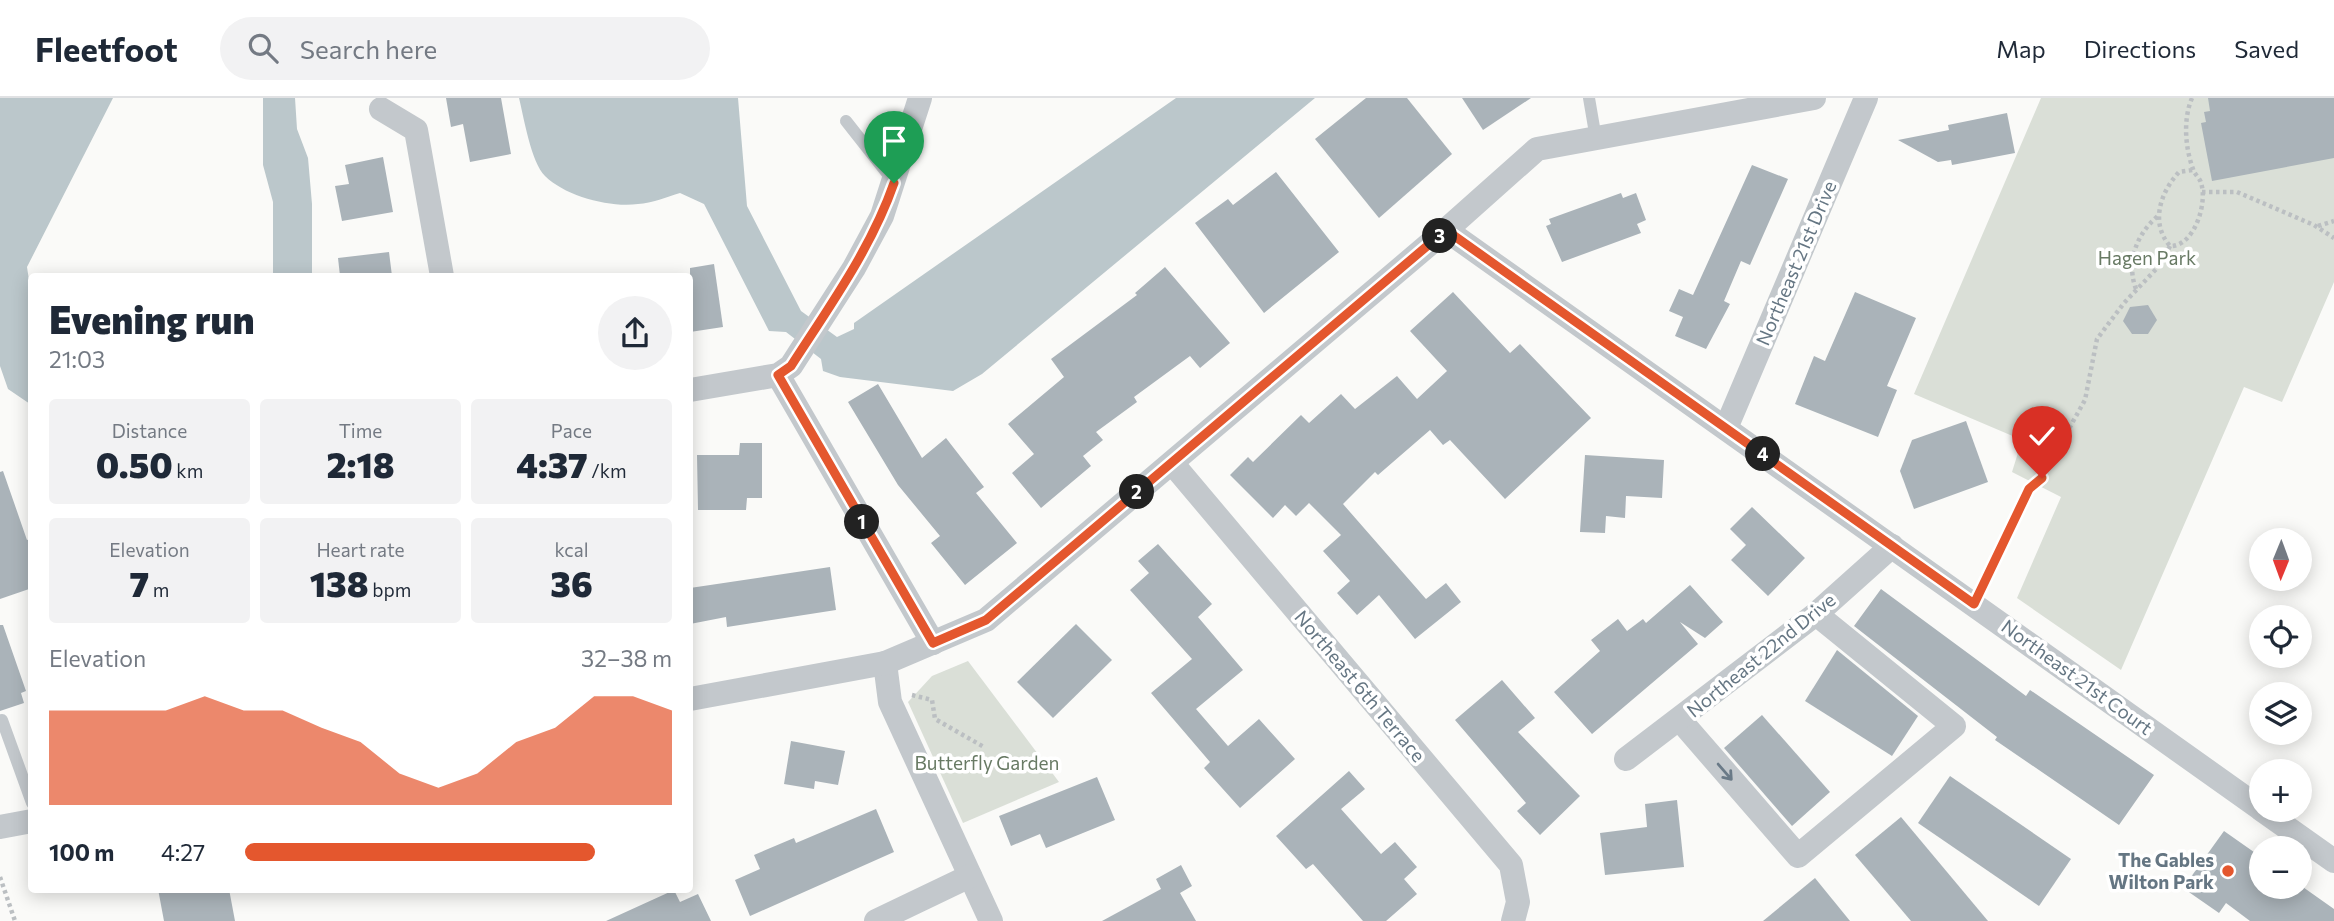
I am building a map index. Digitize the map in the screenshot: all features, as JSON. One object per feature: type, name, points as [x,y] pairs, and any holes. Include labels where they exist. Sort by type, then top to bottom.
[{"type":"street","points":[[693,389],[778,375],[791,366],[854,268],[883,216],[920,98]]},
{"type":"street","points":[[693,698],[885,663],[986,620],[1446,230],[1537,149],[1596,139],[1725,106],[1814,98]]},
{"type":"street","name":"Northeast 21st Drive","points":[[1726,428],[1866,98]]},
{"type":"street","points":[[381,109],[416,130],[441,273]]},
{"type":"street","name":"Northeast 21st Court","points":[[1446,230],[2249,801]]},
{"type":"street","points":[[778,375],[933,643]]},
{"type":"street","name":"Northeast 6th Terrace","points":[[1172,463],[1511,865],[1518,902],[1513,921]]},
{"type":"street","name":"Northeast 22nd Drive","points":[[1626,759],[1816,614],[1892,545]]},
{"type":"street","points":[[1680,720],[1798,856],[1954,726],[1816,614]]},
{"type":"street","points":[[885,663],[890,702],[991,921]]},
{"type":"street","points":[[0,827],[28,822]]},
{"type":"street","name":"Northeast 21st Court","points":[[2279,822],[2334,861]]},
{"type":"street","points":[[876,921],[970,876]]},
{"type":"lane","points":[[1588,98],[1596,139]]},
{"type":"lane","points":[[846,121],[894,183]]},
{"type":"lane","points":[[1974,604],[2029,489]]},
{"type":"lane","points":[[2,720],[28,792]]},
{"type":"path","points":[[2192,98],[2185,122],[2193,170],[2202,184],[2202,192],[2197,222],[2190,235],[2176,246],[2170,246],[2162,237],[2159,208],[2173,178],[2179,172],[2193,170]]},
{"type":"path","points":[[2202,192],[2237,192],[2317,227],[2334,238]]},
{"type":"path","points":[[2136,289],[2130,274],[2132,259],[2148,224],[2159,215]]},
{"type":"path","points":[[2317,227],[2334,221]]},
{"type":"path","points":[[2029,489],[2042,478],[2085,400],[2097,339],[2136,289],[2161,264],[2170,246]]},
{"type":"path","points":[[890,702],[915,694],[932,700],[935,719],[984,747]]},
{"type":"path","points":[[0,877],[15,921]]},
{"type":"green space","name":"Hagen Park","points":[[2041,98],[2334,98],[2334,282],[2282,402],[2244,387],[2121,670],[2017,598],[2061,497],[2012,472],[2022,440],[1914,394]]},
{"type":"green space","name":"Butterfly Garden","points":[[968,661],[1059,782],[963,823],[908,702],[932,676]]},
{"type":"shaded area","points":[[0,98],[113,98],[27,267],[28,403],[8,389],[0,366]]},
{"type":"shaded area","points":[[263,98],[295,98],[297,129],[308,158],[312,204],[312,273],[273,273],[273,202],[263,165]]},
{"type":"shaded area","points":[[519,98],[738,98],[747,206],[801,311],[837,337],[854,329],[854,323],[1176,98],[1315,98],[982,374],[953,391],[840,377],[823,371],[821,359],[786,332],[769,331],[704,204],[680,193],[643,203],[614,204],[588,199],[564,189],[545,176],[536,161]]},
{"type":"building","points":[[446,98],[501,98],[511,154],[470,162],[463,124],[451,127]]},
{"type":"building","points":[[1366,98],[1407,98],[1452,154],[1379,218],[1315,139]]},
{"type":"building","points":[[1462,98],[1531,98],[1483,130]]},
{"type":"building","points":[[2208,98],[2334,98],[2334,158],[2212,181],[2201,123],[2206,122],[2204,112],[2210,111]]},
{"type":"building","points":[[2007,113],[2015,153],[1952,165],[1951,160],[1938,162],[1898,140],[1949,130],[1948,125]]},
{"type":"building","points":[[383,157],[393,212],[342,221],[335,186],[349,184],[345,165]]},
{"type":"building","points":[[1752,165],[1788,179],[1750,265],[1741,261],[1724,301],[1730,304],[1706,349],[1675,336],[1683,317],[1669,311],[1679,289],[1693,295]]},
{"type":"building","points":[[1276,172],[1339,252],[1264,313],[1195,223],[1228,199],[1233,205]]},
{"type":"building","points":[[1621,193],[1623,198],[1636,193],[1646,220],[1637,224],[1641,233],[1562,262],[1546,226],[1551,224],[1549,219]]},
{"type":"building","points":[[389,252],[392,273],[340,273],[338,258]]},
{"type":"building","points":[[714,264],[723,327],[693,332],[693,273],[690,273],[690,268]]},
{"type":"building","points":[[1165,267],[1230,343],[1200,368],[1190,356],[1134,397],[1137,402],[1096,432],[1103,440],[1083,456],[1091,466],[1041,508],[1012,473],[1034,454],[1008,424],[1064,377],[1051,359],[1137,295],[1135,293]]},
{"type":"building","points":[[1453,292],[1510,353],[1520,344],[1591,418],[1505,499],[1450,440],[1443,445],[1430,430],[1378,475],[1375,472],[1343,504],[1426,599],[1446,583],[1461,602],[1415,639],[1379,595],[1357,615],[1337,593],[1350,581],[1323,551],[1341,535],[1309,503],[1296,516],[1285,505],[1273,518],[1230,475],[1248,457],[1253,462],[1301,415],[1309,423],[1341,394],[1355,409],[1397,376],[1417,399],[1447,371],[1410,331]]},
{"type":"building","points":[[1855,292],[1916,318],[1887,386],[1897,390],[1878,437],[1795,404],[1814,356],[1825,361]]},
{"type":"building","points":[[2148,305],[2157,320],[2148,334],[2132,334],[2123,321],[2130,307]]},
{"type":"building","points":[[878,384],[922,458],[946,438],[984,487],[976,493],[1017,543],[965,585],[931,543],[940,536],[898,485],[848,402]]},
{"type":"building","points":[[1966,421],[1988,482],[1914,509],[1900,471],[1912,440]]},
{"type":"building","points":[[740,443],[762,443],[762,498],[747,498],[746,510],[698,510],[697,455],[739,455]]},
{"type":"building","points":[[1585,455],[1664,460],[1662,498],[1626,496],[1625,518],[1606,516],[1605,533],[1580,532]]},
{"type":"building","points":[[3,471],[28,540],[28,589],[0,599],[0,472]]},
{"type":"building","points":[[1752,507],[1805,558],[1768,596],[1731,560],[1746,545],[1730,529]]},
{"type":"building","points":[[1158,544],[1212,604],[1198,617],[1243,670],[1196,709],[1228,746],[1259,719],[1295,759],[1240,808],[1204,768],[1210,762],[1151,693],[1192,659],[1130,590],[1149,573],[1138,561]]},
{"type":"building","points":[[830,567],[836,610],[727,627],[726,617],[693,623],[693,588]]},
{"type":"building","points":[[1690,585],[1723,622],[1705,638],[1680,622],[1698,644],[1592,734],[1554,692],[1600,651],[1591,640],[1618,619],[1627,631],[1643,619],[1646,623]]},
{"type":"building","points":[[1881,589],[2026,696],[2030,690],[2154,775],[2119,825],[1995,740],[1997,737],[1854,626]]},
{"type":"building","points":[[1076,624],[1112,660],[1053,718],[1017,682]]},
{"type":"building","points":[[0,625],[3,625],[26,691],[21,693],[24,703],[0,711]]},
{"type":"building","points":[[1837,650],[1918,716],[1892,756],[1805,701]]},
{"type":"building","points":[[1502,680],[1535,718],[1518,732],[1580,796],[1540,835],[1517,811],[1526,803],[1455,720]]},
{"type":"building","points":[[1762,715],[1830,792],[1792,826],[1724,748]]},
{"type":"building","points":[[791,741],[845,751],[838,785],[815,781],[814,789],[784,784]]},
{"type":"building","points":[[1349,771],[1365,789],[1341,809],[1381,854],[1395,842],[1417,867],[1404,879],[1417,894],[1386,921],[1363,921],[1313,864],[1306,869],[1276,836]]},
{"type":"building","points":[[1950,776],[2071,859],[2039,906],[1918,823]]},
{"type":"building","points":[[1097,777],[1115,820],[1046,848],[1040,834],[1011,846],[999,816]]},
{"type":"building","points":[[1677,800],[1684,867],[1605,875],[1600,833],[1647,827],[1645,804]]},
{"type":"building","points":[[876,809],[894,852],[750,916],[735,880],[760,869],[754,855],[794,838],[796,843]]},
{"type":"building","points":[[1901,817],[1988,921],[1911,921],[1855,855]]},
{"type":"building","name":"The Gables Wilton Park","points":[[2224,831],[2249,849],[2249,899],[2312,899],[2312,893],[2334,909],[2334,921],[2250,921],[2226,903],[2219,913],[2183,888]]},
{"type":"building","points":[[1181,865],[1192,886],[1180,893],[1196,921],[1102,921],[1161,889],[1156,879]]},
{"type":"building","points":[[1815,878],[1850,921],[1763,921]]},
{"type":"building","points":[[159,893],[230,893],[235,921],[164,921]]},
{"type":"building","points":[[667,893],[676,893],[680,902],[698,894],[711,921],[606,921]]},
{"type":"place","name":"The Gables Wilton Park","points":[[2228,871]]},
{"type":"route","points":[[894,183],[883,216],[854,268],[791,366],[778,375],[933,643],[986,620],[1446,230],[1974,604],[2029,489],[2042,478]]}]
